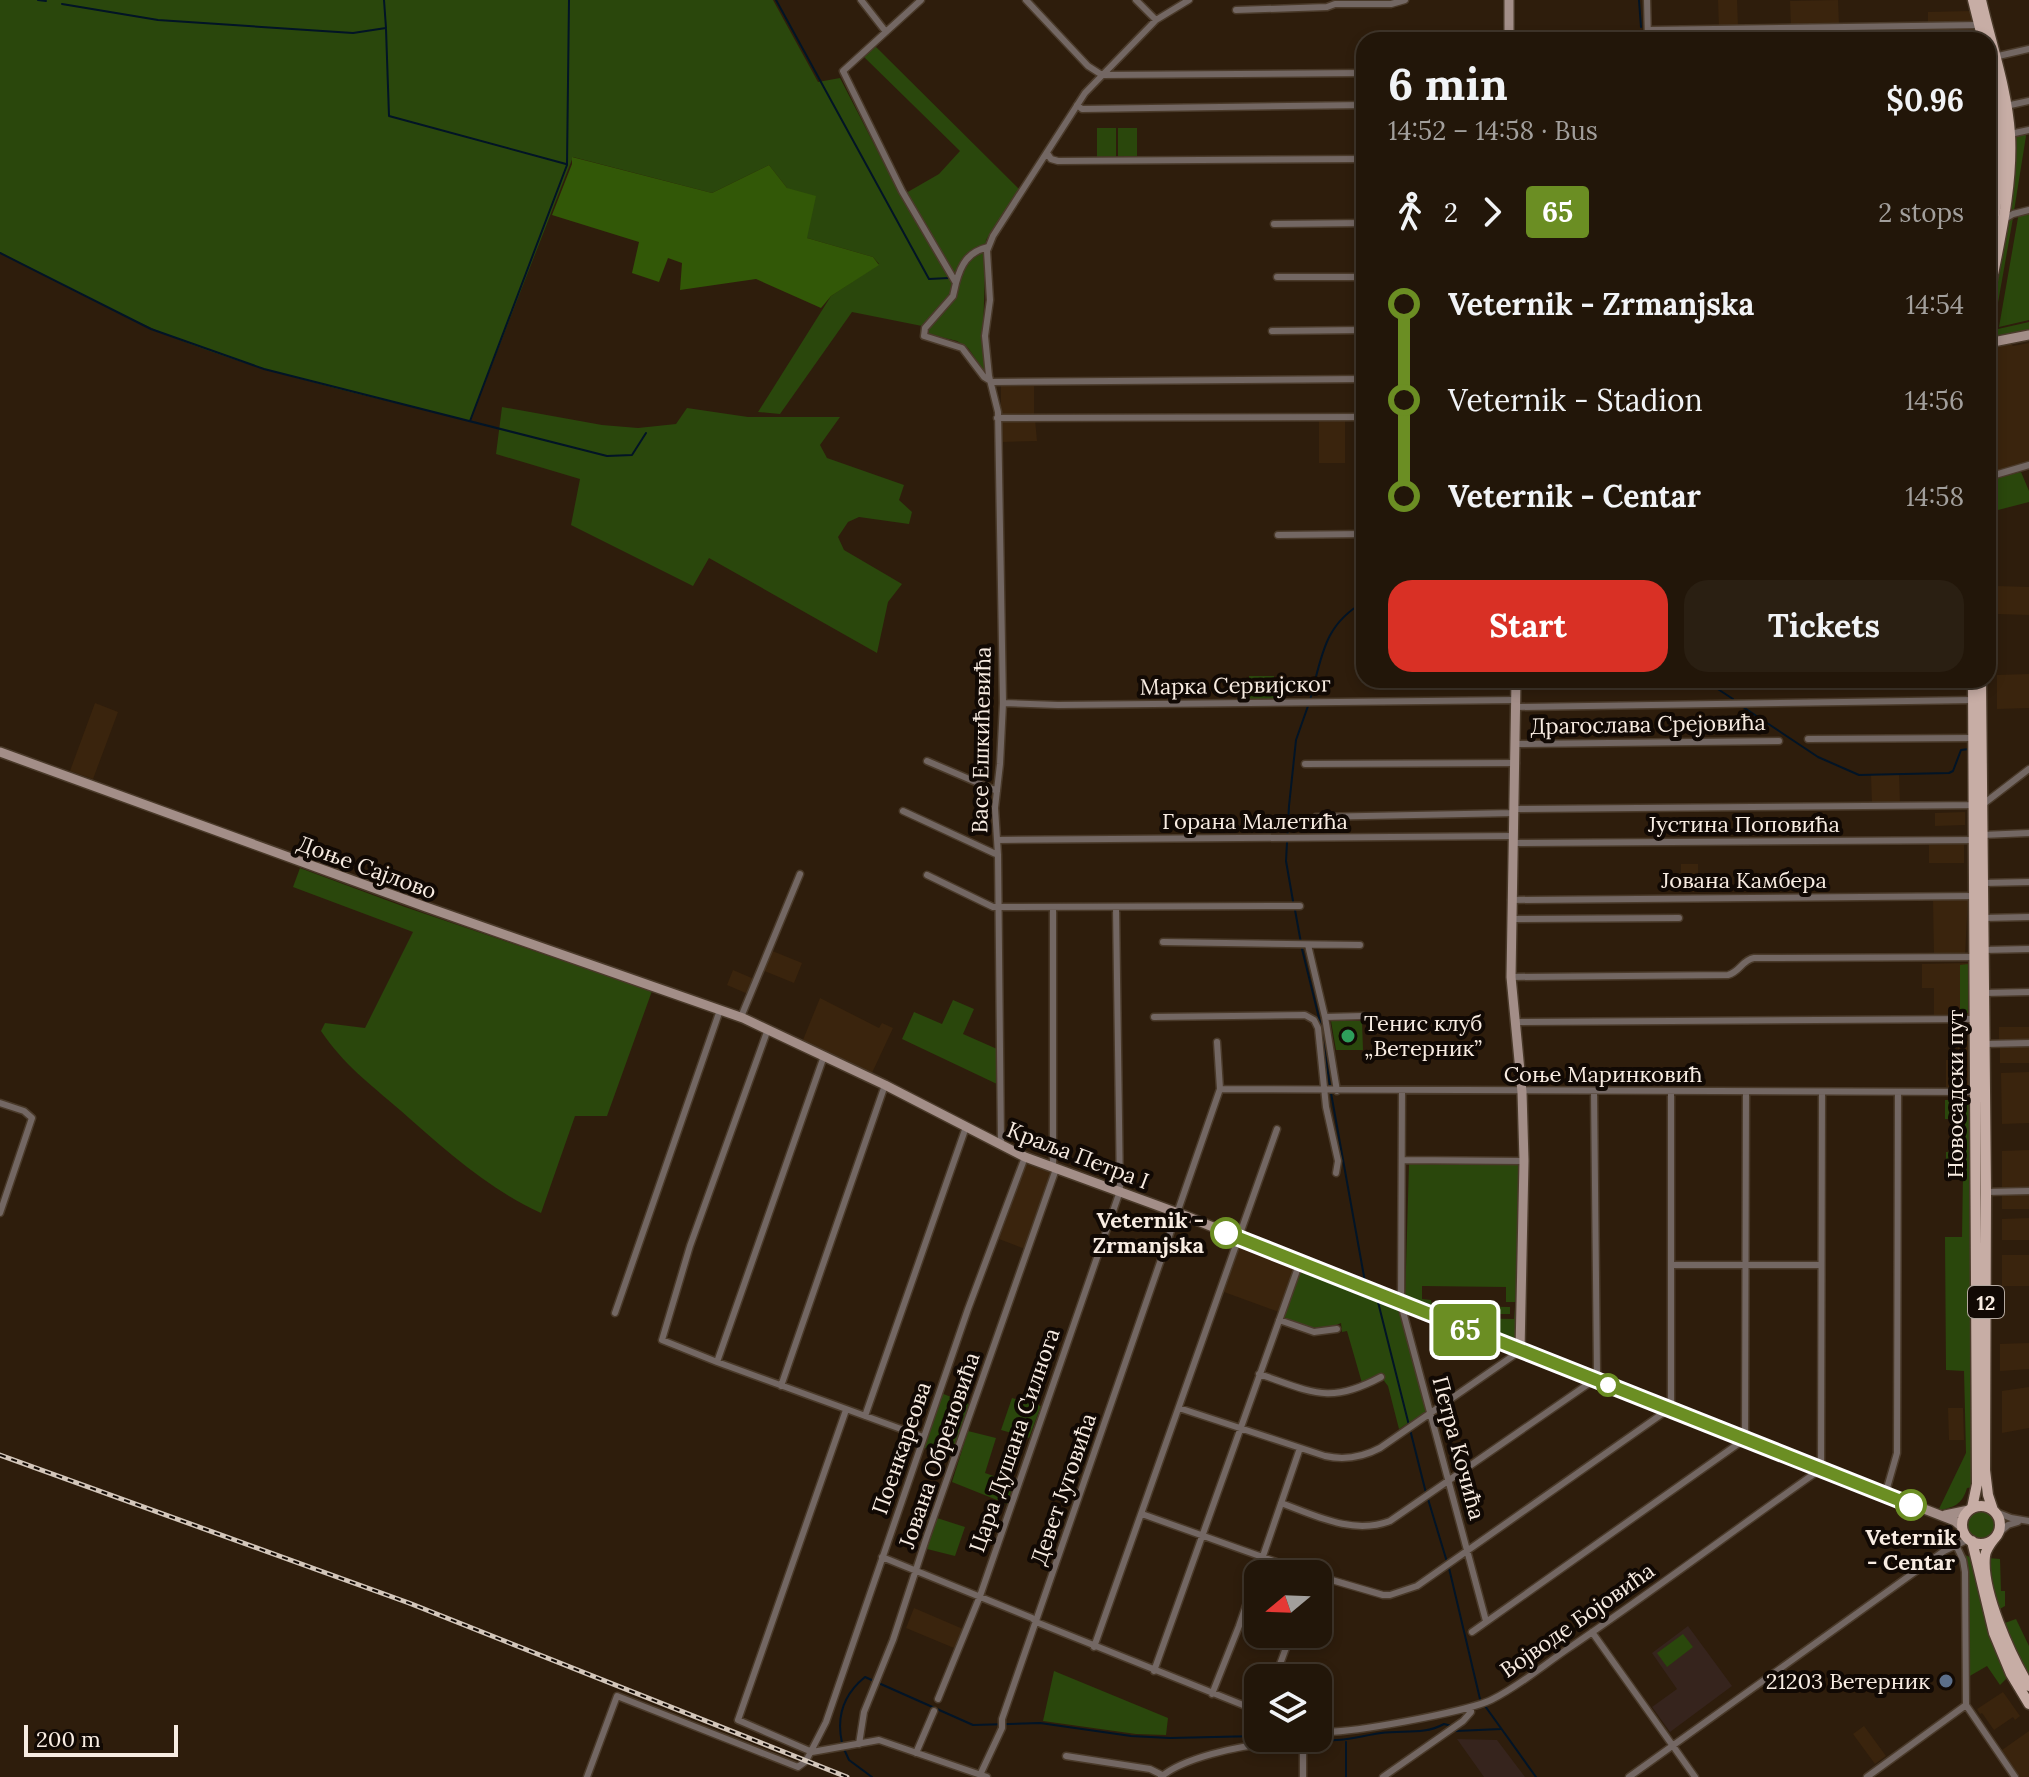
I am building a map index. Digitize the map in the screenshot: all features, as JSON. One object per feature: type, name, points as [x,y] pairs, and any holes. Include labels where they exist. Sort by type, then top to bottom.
[{"type":"main road","points":[[1973,0],[1981,32]]},
{"type":"main road","points":[[1981,0],[1986,32]]},
{"type":"main road","points":[[1996,220],[2008,210],[2010,157],[2010,134],[1997,103]]},
{"type":"main road","points":[[1996,180],[2002,152],[1997,103]]},
{"type":"main road","name":"Новосадски пут","points":[[1973,688],[1978,805]]},
{"type":"main road","name":"Новосадски пут","points":[[1970,1509],[1977,1484],[1980,1092],[1985,1044],[1984,993],[1975,896],[1981,688]]},
{"type":"main road","name":"Новосадски пут","points":[[1978,838],[1983,918],[1975,1019],[1986,1192],[1985,1470],[1988,1495],[1995,1511]]},
{"type":"main road","points":[[1970,1509],[1985,1506],[1995,1511]]},
{"type":"main road","name":"12","points":[[1966,1534],[1963,1518],[1970,1509]]},
{"type":"main road","name":"12","points":[[1995,1511],[2000,1521],[1996,1536]]},
{"type":"main road","points":[[1966,1534],[1981,1544],[1996,1536]]},
{"type":"main road","points":[[1966,1534],[1997,1641],[2011,1674],[2029,1704]]},
{"type":"main road","points":[[1996,1536],[1985,1558],[1996,1614],[2012,1655],[2029,1686]]},
{"type":"street","points":[[861,0],[886,32]]},
{"type":"street","points":[[921,0],[843,71],[902,191],[956,283],[953,296],[925,328],[924,336],[962,348],[984,377],[992,382],[1356,379]]},
{"type":"street","points":[[1026,0],[1088,66],[1102,75],[1356,73]]},
{"type":"street","points":[[1136,0],[1156,20]]},
{"type":"street","points":[[956,283],[966,258],[975,250],[989,247],[1077,105],[1156,20],[1189,0]]},
{"type":"street","points":[[1236,10],[1327,7],[1335,2],[1391,4],[1405,0]]},
{"type":"street","points":[[1509,0],[1509,32]]},
{"type":"street","points":[[1647,0],[1649,30],[1980,25]]},
{"type":"street","points":[[1996,59],[2029,49]]},
{"type":"street","points":[[1997,103],[2029,101]]},
{"type":"street","points":[[1077,105],[1082,109],[1356,105]]},
{"type":"street","points":[[2010,134],[2029,130]]},
{"type":"street","points":[[1996,152],[2002,152]]},
{"type":"street","points":[[1047,153],[1056,161],[1356,159]]},
{"type":"street","points":[[2008,210],[2029,210]]},
{"type":"street","points":[[1274,224],[1356,223]]},
{"type":"street","name":"Васе Ешкићевића","points":[[989,247],[990,300],[985,336],[997,403],[1003,703],[995,808],[1001,1145]]},
{"type":"street","points":[[1277,277],[1356,277]]},
{"type":"street","points":[[1272,331],[1356,330]]},
{"type":"street","points":[[1996,341],[2029,335]]},
{"type":"street","points":[[997,418],[1356,417]]},
{"type":"street","points":[[1996,475],[2029,465]]},
{"type":"street","points":[[1278,535],[1356,534]]},
{"type":"street","name":"Драгослава Срејовића","points":[[1516,688],[1517,744],[1510,900],[1511,977],[1522,1092],[1524,1161],[1520,1351]]},
{"type":"street","name":"Марка Сервијског","points":[[1003,703],[1516,704],[1973,700]]},
{"type":"street","points":[[1808,739],[1974,738]]},
{"type":"street","name":"Драгослава Срејовића","points":[[1517,744],[1779,741]]},
{"type":"street","name":"Доње Сајлово","points":[[0,752],[426,907],[722,1010]]},
{"type":"street","points":[[927,761],[997,791]]},
{"type":"street","points":[[1305,764],[1516,763]]},
{"type":"street","points":[[1316,817],[1514,811],[1978,805],[2029,769]]},
{"type":"street","points":[[903,811],[998,855]]},
{"type":"street","name":"Јустина Поповића","points":[[1514,840],[1978,838],[2029,833]]},
{"type":"street","name":"Горана Малетића","points":[[997,840],[1514,840]]},
{"type":"street","points":[[741,1017],[800,874]]},
{"type":"street","points":[[927,875],[997,907],[1300,906]]},
{"type":"street","points":[[1983,883],[2029,882]]},
{"type":"street","name":"Јована Камбера","points":[[1510,900],[1975,896]]},
{"type":"street","name":"Цара Душана Силнога","points":[[938,1699],[980,1596],[1120,1191],[1116,907]]},
{"type":"street","name":"Јована Обреновића","points":[[859,1744],[864,1712],[878,1683],[1054,1168],[1053,908]]},
{"type":"street","points":[[1983,918],[2029,917]]},
{"type":"street","points":[[1512,919],[1679,918]]},
{"type":"street","points":[[1163,942],[1360,945]]},
{"type":"street","points":[[1308,945],[1325,1017],[1337,1091]]},
{"type":"street","points":[[1511,977],[1728,975],[1739,970],[1745,961],[1754,958],[2029,949]]},
{"type":"street","points":[[1984,993],[2029,992]]},
{"type":"street","points":[[615,1313],[722,1010]]},
{"type":"street","name":"Краља Петра I","points":[[722,1010],[885,1085],[1025,1157],[1178,1213],[1401,1304],[1955,1521],[1966,1534]]},
{"type":"street","points":[[1154,1017],[1309,1016],[1318,1028],[1324,1091],[1338,1161],[1336,1173]]},
{"type":"street","points":[[1325,1017],[1363,1016]]},
{"type":"street","points":[[1515,1022],[1975,1019]]},
{"type":"street","points":[[768,1029],[690,1246],[662,1340],[923,1437]]},
{"type":"street","points":[[1217,1042],[1220,1089]]},
{"type":"street","points":[[1985,1044],[2029,1043]]},
{"type":"street","points":[[717,1362],[824,1056]]},
{"type":"street","points":[[781,1386],[885,1085]]},
{"type":"street","name":"Соње Маринковић","points":[[1220,1089],[1980,1092]]},
{"type":"street","name":"Девет Југовића","points":[[983,1776],[1220,1089]]},
{"type":"street","name":"Петра Кочића","points":[[1402,1091],[1401,1304],[1486,1621]]},
{"type":"street","points":[[1281,1503],[1338,1523],[1365,1527],[1390,1521],[1594,1380],[1597,1372],[1594,1092]]},
{"type":"street","points":[[1332,1581],[1388,1595],[1417,1586],[1669,1409],[1671,1092]]},
{"type":"street","points":[[1472,1632],[1745,1439],[1746,1092]]},
{"type":"street","points":[[1821,1469],[1822,1092]]},
{"type":"street","points":[[1885,1495],[1897,1453],[1898,1092]]},
{"type":"street","points":[[0,1103],[24,1111],[32,1118],[0,1213]]},
{"type":"street","points":[[865,1416],[966,1127]]},
{"type":"street","points":[[1094,1647],[1277,1129]]},
{"type":"street","name":"Поенкареова","points":[[812,1752],[826,1722],[923,1437],[1025,1157]]},
{"type":"street","points":[[1402,1160],[1524,1161]]},
{"type":"street","name":"Новосадски пут","points":[[1986,1192],[2029,1191]]},
{"type":"street","points":[[1154,1671],[1300,1262]]},
{"type":"street","points":[[1671,1265],[1821,1265]]},
{"type":"street","points":[[1279,1320],[1314,1332],[1337,1329]]},
{"type":"street","points":[[1179,1408],[1333,1458],[1356,1456],[1380,1448],[1520,1351]]},
{"type":"street","points":[[1259,1374],[1331,1395],[1359,1389],[1381,1377]]},
{"type":"street","points":[[846,1410],[738,1716],[742,1723],[812,1752],[888,1741],[983,1776]]},
{"type":"street","points":[[1212,1694],[1239,1626],[1300,1448]]},
{"type":"street","name":"Војводе Бојовића","points":[[1332,1733],[1484,1703],[1592,1632],[1821,1469]]},
{"type":"street","points":[[1935,1515],[1953,1515],[1970,1509]]},
{"type":"street","points":[[1995,1511],[2027,1521]]},
{"type":"street","points":[[1142,1514],[1270,1560]]},
{"type":"street","points":[[1996,1536],[2011,1523],[2027,1521]]},
{"type":"street","points":[[1944,1551],[1956,1545],[1966,1534]]},
{"type":"street","points":[[1629,1777],[1966,1534]]},
{"type":"street","points":[[1956,1545],[1965,1572],[1966,1705],[2015,1777]]},
{"type":"street","points":[[882,1557],[1032,1618],[1094,1647],[1244,1706]]},
{"type":"street","points":[[1592,1632],[1695,1777]]},
{"type":"street","points":[[587,1777],[617,1696],[798,1767],[812,1752]]},
{"type":"street","points":[[1867,1777],[1966,1705]]},
{"type":"street","points":[[1383,1777],[1457,1726],[1468,1717],[1471,1707]]},
{"type":"street","points":[[916,1753],[934,1711]]},
{"type":"street","points":[[1066,1756],[1150,1769],[1162,1776],[1228,1749],[1244,1747]]},
{"type":"street","points":[[1303,1752],[1303,1777]]},
{"type":"shaded area","points":[[1718,0],[1737,0],[1738,27],[1719,28]]},
{"type":"shaded area","points":[[1838,0],[1839,25],[1791,27],[1790,1]]},
{"type":"shaded area","points":[[1971,11],[1974,25],[1928,25],[1928,12]]},
{"type":"shaded area","points":[[1942,29],[1974,29],[1975,32],[1942,32]]},
{"type":"shaded area","points":[[2029,343],[2029,463],[1996,474],[1996,345]]},
{"type":"shaded area","points":[[1001,385],[1034,385],[1034,416],[1001,416]]},
{"type":"shaded area","points":[[1035,419],[1037,441],[1002,442],[1002,420]]},
{"type":"shaded area","points":[[1319,419],[1345,419],[1345,463],[1319,463]]},
{"type":"shaded area","points":[[1997,586],[2029,587],[2029,615],[1997,614]]},
{"type":"shaded area","points":[[2029,674],[2029,708],[1997,709],[1997,675]]},
{"type":"shaded area","points":[[95,703],[118,712],[93,779],[70,771]]},
{"type":"shaded area","points":[[1871,775],[1899,775],[1900,804],[1872,804]]},
{"type":"shaded area","points":[[1965,812],[1965,825],[1935,826],[1935,813]]},
{"type":"shaded area","points":[[1964,844],[1964,863],[1929,863],[1929,845]]},
{"type":"shaded area","points":[[1681,864],[1698,864],[1698,892],[1681,892]]},
{"type":"shaded area","points":[[1968,898],[1965,956],[1934,956],[1933,899]]},
{"type":"shaded area","points":[[770,950],[802,963],[794,983],[762,970]]},
{"type":"shaded area","points":[[1969,963],[1969,1015],[1934,1017],[1934,988],[1922,988],[1922,964]]},
{"type":"shaded area","points":[[733,970],[754,979],[748,994],[727,985]]},
{"type":"shaded area","points":[[820,998],[879,1028],[882,1023],[893,1028],[871,1075],[803,1040]]},
{"type":"shaded area","points":[[1999,1027],[2029,1027],[2029,1042],[1999,1042]]},
{"type":"shaded area","points":[[1959,1041],[1970,1041],[1970,1087],[1946,1087],[1946,1060],[1956,1060]]},
{"type":"shaded area","points":[[2000,1046],[2029,1046],[2029,1063],[2000,1063]]},
{"type":"shaded area","points":[[2029,1072],[2029,1123],[2002,1124],[2001,1073]]},
{"type":"shaded area","points":[[2029,1150],[2029,1189],[2002,1189],[2002,1151]]},
{"type":"shaded area","points":[[1026,1164],[1052,1173],[1025,1249],[999,1239]]},
{"type":"shaded area","points":[[2002,1194],[2029,1194],[2029,1209],[2002,1209]]},
{"type":"shaded area","points":[[2029,1218],[2029,1240],[2002,1240],[2002,1219]]},
{"type":"shaded area","points":[[1241,1242],[1296,1263],[1279,1312],[1224,1292]]},
{"type":"shaded area","points":[[2002,1255],[2029,1255],[2029,1286],[2002,1286]]},
{"type":"shaded area","points":[[2029,1343],[2029,1369],[2000,1371],[2000,1344]]},
{"type":"shaded area","points":[[2029,1387],[2029,1428],[2002,1433],[2002,1391]]},
{"type":"shaded area","points":[[1948,1408],[1963,1408],[1964,1440],[1949,1440]]},
{"type":"shaded area","points":[[914,1608],[963,1629],[954,1648],[906,1628]]},
{"type":"shaded area","points":[[1688,1626],[1732,1686],[1670,1732],[1652,1707],[1677,1689],[1652,1653]]},
{"type":"shaded area","points":[[2003,1692],[2020,1716],[2015,1720],[2013,1717],[1994,1730],[1977,1709]]},
{"type":"shaded area","points":[[1864,1726],[1886,1756],[1875,1764],[1853,1734]]},
{"type":"shaded area","points":[[2029,1731],[2029,1777],[2020,1777],[2002,1750]]},
{"type":"shaded area","points":[[1457,1739],[1497,1740],[1525,1777],[1484,1777]]},
{"type":"green space","points":[[0,0],[773,0],[818,82],[840,78],[934,252],[940,248],[906,193],[939,174],[960,151],[862,55],[874,45],[1019,189],[986,240],[983,333],[987,375],[968,348],[957,341],[920,332],[922,326],[852,312],[780,414],[758,412],[831,296],[879,264],[873,257],[807,238],[787,188],[769,165],[712,193],[573,157],[470,421],[302,380],[178,339],[100,304],[0,252]]},
{"type":"green space","points":[[1097,128],[1116,128],[1116,158],[1097,158]]},
{"type":"green space","points":[[1118,128],[1137,128],[1137,158],[1118,158]]},
{"type":"green space","points":[[2025,133],[2014,211],[2008,206],[2013,141],[2015,135]]},
{"type":"green space","points":[[572,157],[712,193],[769,165],[787,188],[816,196],[807,238],[873,257],[879,265],[831,296],[821,308],[756,279],[680,290],[682,263],[668,258],[659,282],[632,273],[639,242],[552,215]]},
{"type":"green space","points":[[2029,210],[2029,320],[1999,327],[2019,212]]},
{"type":"green space","points":[[2013,218],[1996,314],[1996,280],[2005,222]]},
{"type":"green space","points":[[2029,322],[2029,331],[1997,338],[1998,329]]},
{"type":"green space","points":[[502,407],[602,425],[638,428],[676,424],[687,408],[748,417],[840,417],[820,445],[827,458],[904,485],[899,500],[912,512],[909,524],[859,517],[848,522],[838,537],[844,550],[902,584],[888,602],[877,653],[709,558],[693,586],[571,525],[580,479],[496,454]]},
{"type":"green space","points":[[2021,472],[2029,491],[2029,502],[1998,510],[1997,478]]},
{"type":"green space","points":[[1249,676],[1274,676],[1274,703],[1249,703]]},
{"type":"green space","points":[[300,868],[652,991],[607,1116],[575,1116],[541,1213],[484,1180],[450,1153],[358,1073],[338,1054],[321,1031],[325,1023],[365,1028],[413,932],[293,887]]},
{"type":"green space","points":[[1968,964],[1968,1013],[1960,1013],[1960,965]]},
{"type":"green space","points":[[953,1000],[974,1009],[963,1034],[997,1049],[997,1084],[902,1039],[914,1012],[942,1024]]},
{"type":"green space","name":"Тенис клуб „Ветерник”","points":[[1331,1021],[1362,1021],[1363,1050],[1336,1050]]},
{"type":"green space","points":[[1945,1100],[1969,1100],[1969,1118],[1972,1119],[1973,1487],[1967,1488],[1957,1504],[1938,1511],[1966,1453],[1964,1371],[1946,1370],[1945,1237],[1962,1237],[1963,1175],[1946,1174],[1946,1152],[1961,1151],[1961,1119],[1945,1119]]},
{"type":"green space","points":[[1409,1164],[1519,1165],[1520,1302],[1506,1302],[1506,1287],[1422,1286],[1422,1299],[1431,1300],[1432,1305],[1443,1308],[1454,1321],[1405,1301]]},
{"type":"green space","points":[[1302,1266],[1399,1307],[1427,1411],[1399,1429],[1388,1386],[1379,1374],[1362,1383],[1347,1331],[1342,1332],[1341,1323],[1319,1328],[1283,1319]]},
{"type":"green space","points":[[1454,1306],[1510,1307],[1510,1314],[1458,1314]]},
{"type":"green space","points":[[1515,1307],[1520,1307],[1518,1346],[1460,1323],[1462,1318],[1514,1319]]},
{"type":"green space","points":[[941,1393],[969,1404],[952,1457],[922,1447]]},
{"type":"green space","points":[[1012,1398],[1041,1406],[1029,1438],[1001,1430]]},
{"type":"green space","points":[[968,1431],[996,1438],[985,1473],[1014,1483],[1007,1504],[952,1482]]},
{"type":"green space","points":[[1981,1509],[1987,1510],[1995,1518],[1995,1530],[1987,1538],[1981,1539],[1975,1538],[1967,1530],[1966,1524],[1967,1518],[1975,1510]]},
{"type":"green space","points":[[937,1518],[965,1527],[955,1556],[927,1549]]},
{"type":"green space","points":[[1963,1554],[1974,1559],[2008,1677],[2000,1685],[1987,1666],[1968,1677],[1968,1572]]},
{"type":"green space","points":[[1988,1558],[2000,1559],[2005,1606],[1998,1610]]},
{"type":"green space","points":[[2016,1619],[2029,1646],[2029,1682],[2002,1624]]},
{"type":"green space","points":[[1683,1634],[1693,1647],[1667,1667],[1657,1653]]},
{"type":"green space","points":[[1054,1671],[1168,1718],[1166,1735],[1043,1721]]},
{"type":"waterway","points":[[38,0],[46,1]]},
{"type":"waterway","points":[[62,4],[158,20],[353,33],[386,28],[384,0]]},
{"type":"waterway","points":[[470,421],[567,165],[569,0]]},
{"type":"waterway","points":[[776,0],[929,279],[949,278]]},
{"type":"waterway","points":[[1639,0],[1641,27]]},
{"type":"waterway","points":[[386,29],[389,116],[566,164]]},
{"type":"waterway","points":[[0,253],[151,329],[264,369],[607,456],[632,455],[646,433]]},
{"type":"waterway","points":[[1310,700],[1326,644],[1340,621],[1356,607]]},
{"type":"waterway","points":[[1716,688],[1733,699]]},
{"type":"waterway","points":[[1293,901],[1286,861],[1289,806],[1296,740],[1308,706]]},
{"type":"waterway","points":[[1743,707],[1818,757],[1859,775],[1949,773],[1953,771],[1961,750],[1969,749]]},
{"type":"waterway","points":[[1295,910],[1301,943]]},
{"type":"waterway","points":[[1302,949],[1320,1022],[1330,1086]]},
{"type":"waterway","points":[[1331,1093],[1365,1282],[1377,1287],[1377,1291]]},
{"type":"waterway","points":[[1377,1298],[1426,1493]]},
{"type":"waterway","points":[[1428,1499],[1447,1562]]},
{"type":"waterway","points":[[1449,1568],[1480,1699],[1536,1777]]},
{"type":"waterway","points":[[842,1743],[840,1724],[843,1706],[865,1677],[973,1725],[1040,1723],[1131,1736],[1244,1736]]},
{"type":"waterway","points":[[1332,1740],[1421,1731],[1444,1724],[1452,1726]]},
{"type":"waterway","points":[[1456,1731],[1501,1729]]},
{"type":"waterway","points":[[1346,1742],[1346,1777]]},
{"type":"waterway","points":[[844,1749],[849,1760],[872,1777]]},
{"type":"railway","points":[[0,1455],[409,1603],[847,1777]]},
{"type":"bus line","name":"65","points":[[1226,1233],[1911,1505]]},
{"type":"place","name":"Тенис клуб „Ветерник”","points":[[1348,1036]]},
{"type":"place","name":"Veternik - Zrmanjska","points":[[1226,1233]]},
{"type":"place","name":"Veternik - Centar","points":[[1911,1505]]},
{"type":"place","name":"21203 Ветерник","points":[[1946,1681]]}]
